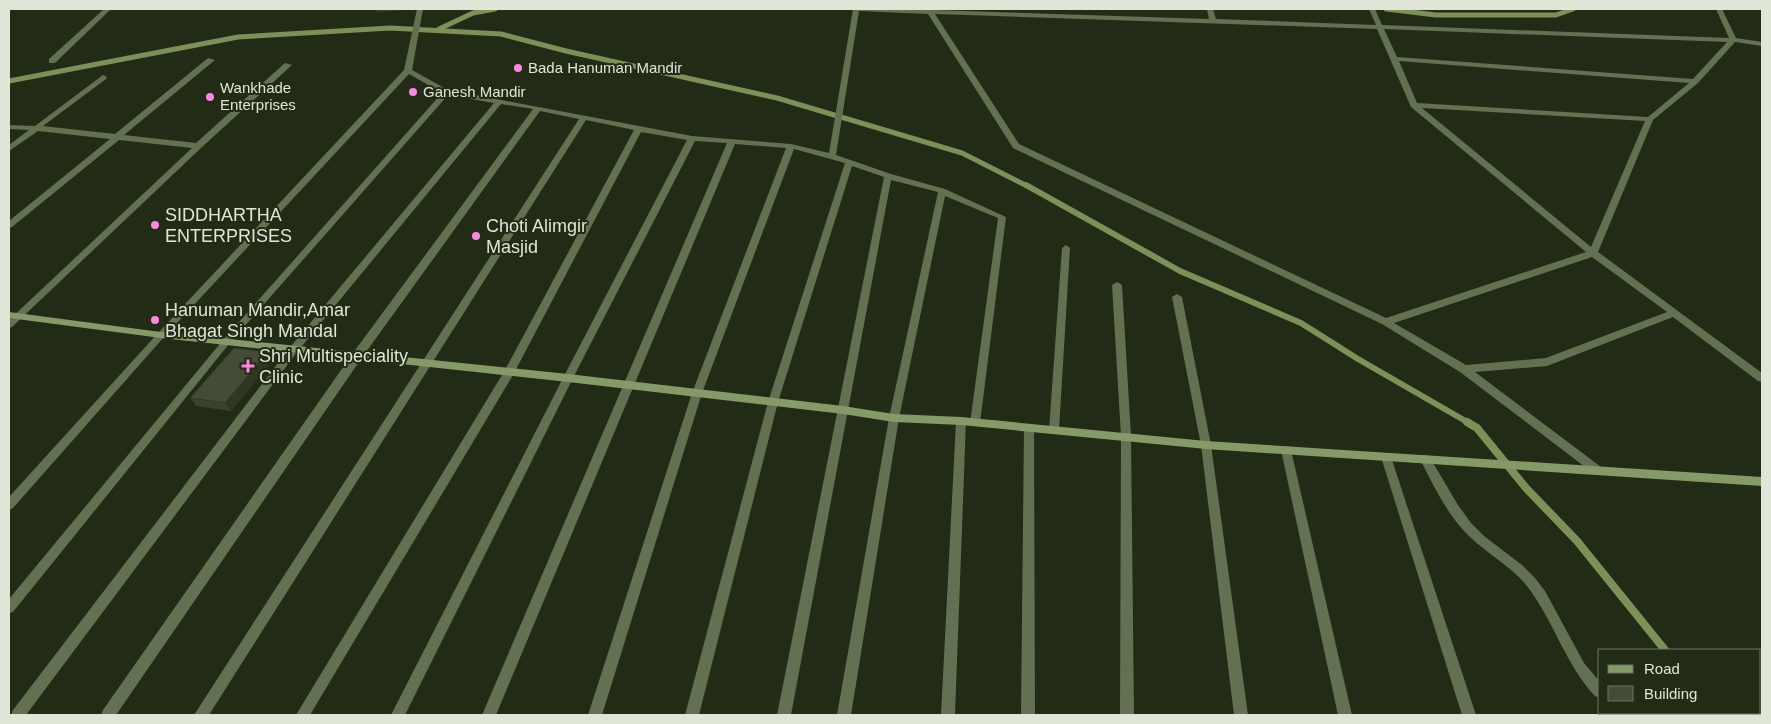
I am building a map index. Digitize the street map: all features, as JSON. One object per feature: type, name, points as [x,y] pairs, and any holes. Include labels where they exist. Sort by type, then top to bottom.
[{"type":"street","points":[[52,61],[108,9]]},
{"type":"street","points":[[9,505],[161,335],[408,71],[420,9]]},
{"type":"street","points":[[832,156],[856,9],[930,12],[991,11],[1080,17],[1379,26],[1733,40],[1762,44]]},
{"type":"street","points":[[1078,9],[1080,17]]},
{"type":"street","points":[[1210,9],[1213,22]]},
{"type":"street","points":[[1719,9],[1733,40]]},
{"type":"street","points":[[930,12],[1016,146],[1385,322],[1464,369],[1597,470]]},
{"type":"street","points":[[1373,12],[1414,105],[1593,253],[1762,378]]},
{"type":"street","points":[[1385,322],[1593,253],[1650,119],[1695,81],[1733,40]]},
{"type":"street","points":[[1394,59],[1695,81]]},
{"type":"street","points":[[9,225],[211,60]]},
{"type":"street","points":[[9,325],[14,315],[288,65]]},
{"type":"street","points":[[408,71],[446,92],[584,116],[639,129],[692,138],[791,146],[832,156],[888,176],[942,191],[1002,218],[975,422]]},
{"type":"street","points":[[9,150],[103,78]]},
{"type":"street","points":[[9,608],[226,342],[446,92]]},
{"type":"street","points":[[18,715],[294,349],[499,101]]},
{"type":"street","points":[[1414,105],[1650,119]]},
{"type":"street","points":[[108,715],[357,356],[538,108]]},
{"type":"street","points":[[201,715],[428,364],[584,116]]},
{"type":"street","points":[[9,127],[36,128],[198,146]]},
{"type":"street","points":[[303,715],[508,372],[639,129]]},
{"type":"street","points":[[398,715],[568,378],[692,138]]},
{"type":"street","points":[[488,715],[732,141]]},
{"type":"street","points":[[595,715],[697,394],[791,146]]},
{"type":"street","points":[[692,715],[773,402],[849,163]]},
{"type":"street","points":[[784,715],[888,176]]},
{"type":"street","points":[[844,715],[894,418],[942,191]]},
{"type":"street","points":[[1054,430],[1066,248]]},
{"type":"street","points":[[1117,285],[1126,436],[1127,715]]},
{"type":"street","points":[[1177,297],[1206,445],[1241,715]]},
{"type":"street","points":[[1464,369],[1547,362],[1674,313]]},
{"type":"street","points":[[14,315],[161,335],[568,378],[843,410],[894,418],[975,422],[1206,445],[1762,482]]},
{"type":"street","points":[[948,715],[961,421]]},
{"type":"street","points":[[1028,715],[1029,428]]},
{"type":"street","points":[[1286,450],[1345,715]]},
{"type":"street","points":[[1386,457],[1469,715]]},
{"type":"street","points":[[1425,459],[1466,525],[1514,564],[1530,580],[1541,595],[1577,663],[1598,689]]},
{"type":"building","points":[[234,348],[268,352],[225,403],[190,398]]},
{"type":"waterway","points":[[439,29],[473,13],[495,9]]},
{"type":"waterway","points":[[1386,9],[1436,15],[1556,15],[1573,9]]},
{"type":"waterway","points":[[9,81],[238,37],[390,28],[501,34],[566,51],[777,98],[962,153],[1029,187]]},
{"type":"waterway","points":[[1026,185],[1180,271],[1301,323],[1358,359],[1469,423]]},
{"type":"waterway","points":[[1467,422],[1477,428],[1526,488],[1577,541],[1664,649]]},
{"type":"place","name":"Bada Hanuman Mandir","points":[[518,68]]},
{"type":"place","name":"Ganesh Mandir","points":[[413,92]]},
{"type":"place","name":"Wankhade Enterprises","points":[[210,97]]},
{"type":"place","name":"SIDDHARTHA ENTERPRISES","points":[[155,225]]},
{"type":"place","name":"Choti Alimgir Masjid","points":[[476,236]]},
{"type":"place","name":"Hanuman Mandir,Amar Bhagat Singh Mandal","points":[[155,320]]},
{"type":"place","name":"Shri Multispeciality Clinic","points":[[248,366]]}]
